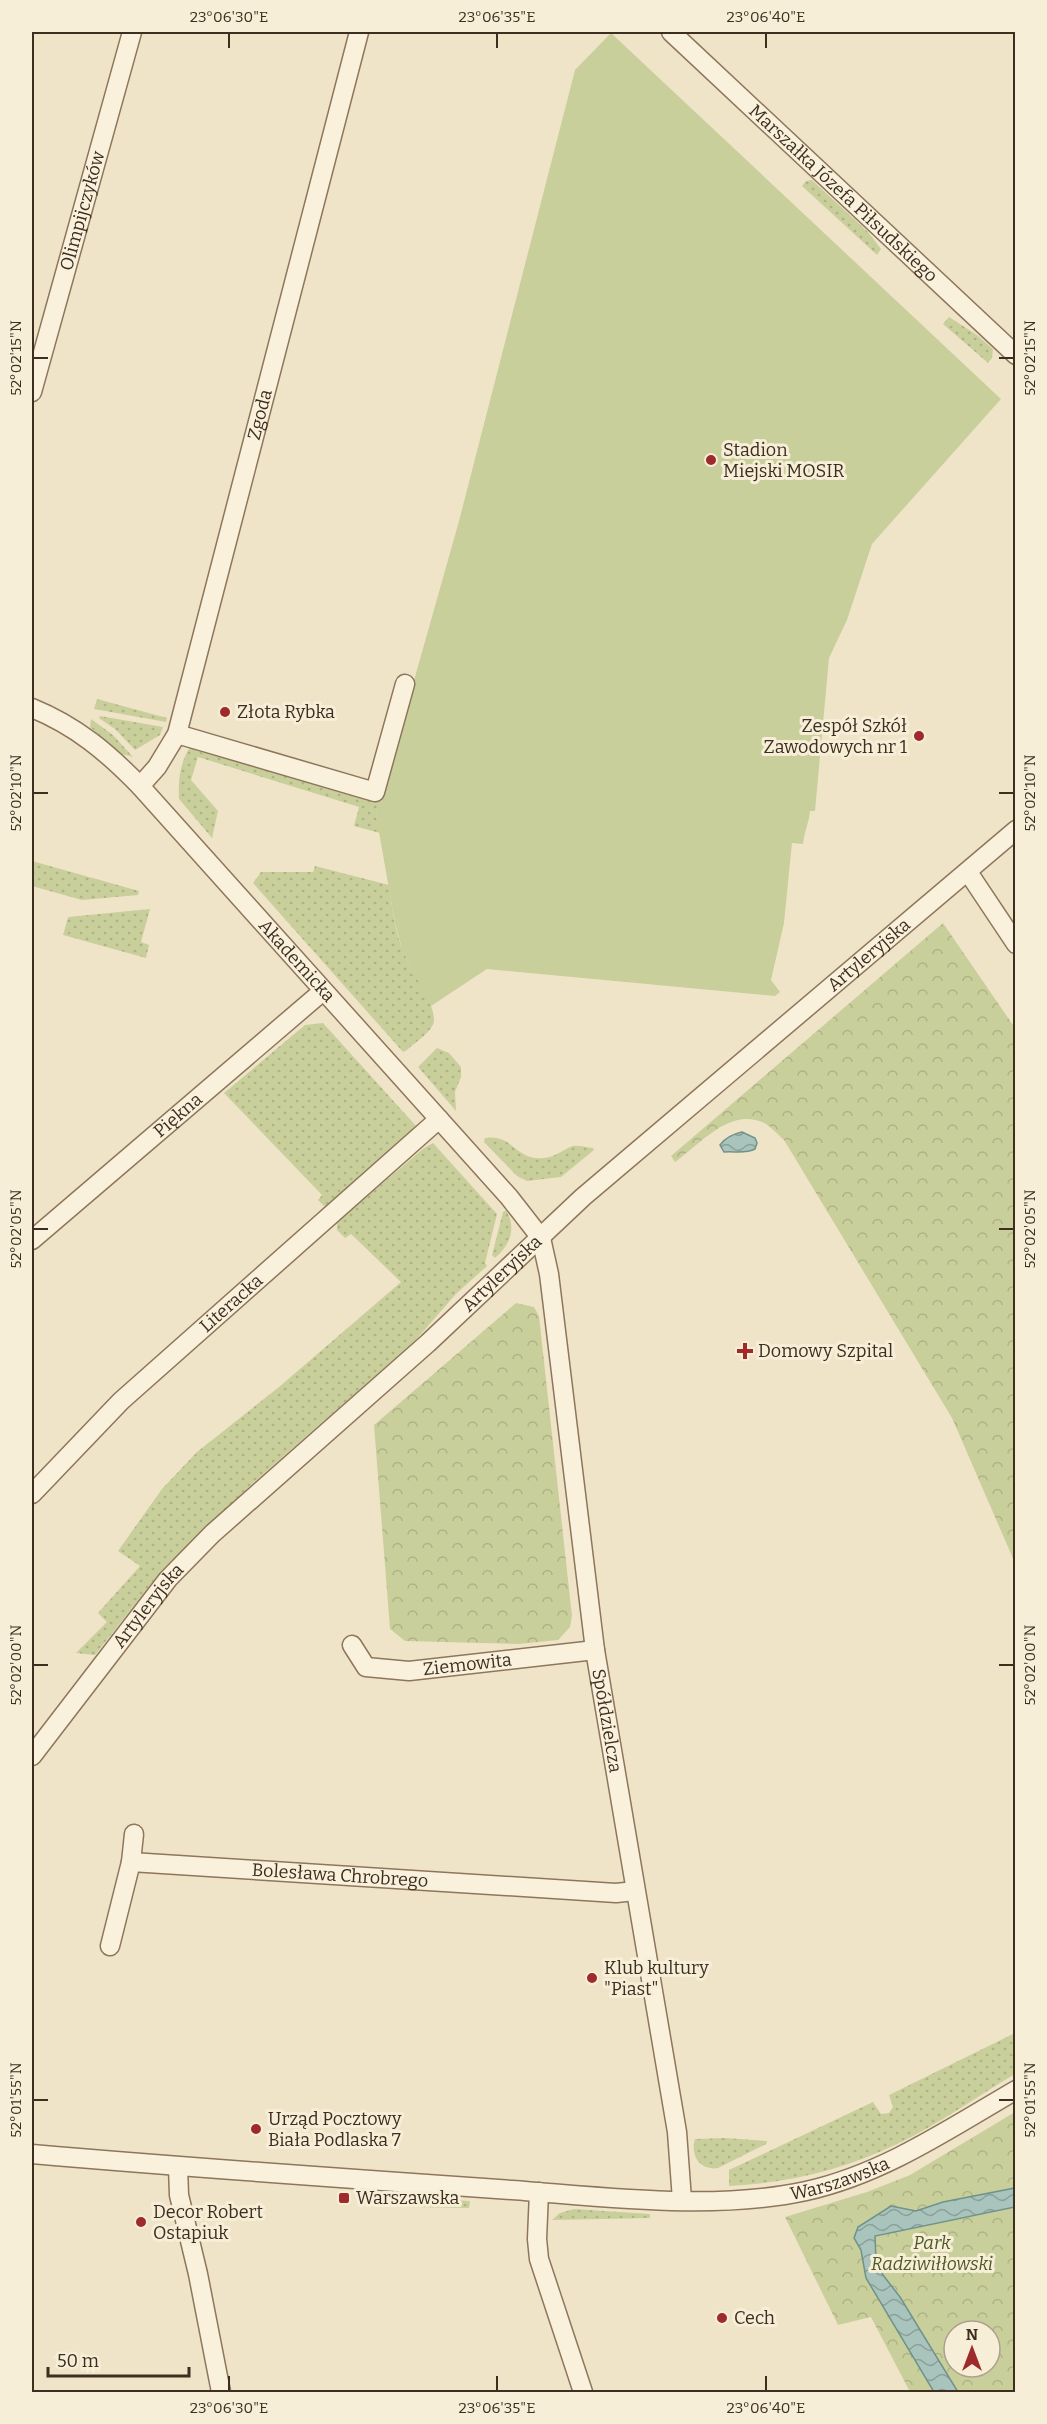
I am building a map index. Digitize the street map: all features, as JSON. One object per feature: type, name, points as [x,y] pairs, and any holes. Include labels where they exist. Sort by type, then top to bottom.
[{"type":"street","name":"Olimpijczyków","points":[[32,392],[132,32]]},
{"type":"street","name":"Zgoda","points":[[140,786],[157,767],[177,734],[359,32]]},
{"type":"street","name":"Marszałka Józefa Piłsudskiego","points":[[671,32],[1016,355]]},
{"type":"street","points":[[177,734],[375,792],[405,684]]},
{"type":"street","name":"Akademicka","points":[[32,708],[72,726],[89,738],[112,757],[140,786],[439,1119],[541,1238]]},
{"type":"street","name":"Artyleryjska","points":[[32,1756],[161,1587],[212,1534],[428,1343],[583,1197],[1016,830]]},
{"type":"street","points":[[968,872],[1016,944]]},
{"type":"street","name":"Piękna","points":[[32,1240],[323,991]]},
{"type":"street","name":"Literacka","points":[[32,1494],[121,1401],[439,1119]]},
{"type":"street","name":"Spółdzielcza","points":[[541,1238],[552,1294],[595,1650],[681,2158],[682,2200]]},
{"type":"street","name":"Ziemowita","points":[[352,1645],[366,1667],[409,1671],[595,1650]]},
{"type":"street","points":[[110,1946],[130,1862],[134,1834]]},
{"type":"street","name":"Bolesława Chrobrego","points":[[130,1862],[616,1893],[635,1891]]},
{"type":"street","name":"Warszawska","points":[[32,2154],[178,2167],[539,2192],[682,2200],[776,2196],[837,2182],[872,2169],[929,2141],[1016,2090]]},
{"type":"street","points":[[178,2167],[179,2195],[198,2274],[221,2392]]},
{"type":"street","points":[[539,2192],[537,2240],[539,2259],[583,2392]]},
{"type":"green space","name":"Stadion Miejski MOSIR","points":[[611,33],[1001,399],[872,544],[847,620],[829,658],[815,811],[810,811],[803,844],[792,843],[784,923],[771,980],[780,992],[775,996],[487,969],[431,1006],[403,952],[395,923],[376,815],[459,521],[575,70]]},
{"type":"green space","points":[[812,180],[868,232],[881,249],[877,255],[802,186],[806,181]]},
{"type":"green space","points":[[949,317],[977,335],[993,349],[992,358],[988,363],[943,324]]},
{"type":"green space","points":[[97,699],[167,718],[166,722],[94,709]]},
{"type":"green space","points":[[100,716],[163,727],[160,735],[135,750],[115,729],[99,718]]},
{"type":"green space","points":[[91,719],[113,735],[133,757],[122,754],[90,727]]},
{"type":"green space","points":[[192,744],[197,751],[219,757],[228,753],[377,798],[381,802],[376,815],[380,833],[354,826],[359,807],[198,757],[191,780],[218,811],[212,838],[179,799],[181,770]]},
{"type":"green space","points":[[32,861],[139,891],[138,895],[82,900],[32,886]]},
{"type":"green space","points":[[315,866],[389,885],[394,920],[401,945],[427,995],[434,1020],[431,1028],[403,1052],[253,883],[261,872],[313,872]]},
{"type":"green space","points":[[150,909],[141,942],[149,945],[146,958],[63,935],[68,917]]},
{"type":"green space","points":[[943,923],[1015,1028],[1015,1563],[952,1418],[784,1140],[771,1127],[762,1122],[750,1119],[738,1120],[715,1130],[675,1162],[671,1156]]},
{"type":"green space","points":[[323,1023],[416,1126],[411,1135],[330,1207],[325,1207],[318,1200],[322,1195],[224,1093],[305,1025]]},
{"type":"green space","points":[[437,1048],[449,1053],[461,1067],[461,1077],[455,1092],[456,1111],[418,1067]]},
{"type":"green space","points":[[485,1138],[501,1139],[521,1153],[535,1158],[550,1157],[575,1146],[594,1150],[561,1177],[527,1181],[517,1176],[484,1142]]},
{"type":"green space","points":[[433,1143],[497,1214],[485,1263],[487,1266],[456,1294],[413,1343],[254,1482],[161,1571],[95,1655],[76,1653],[107,1622],[98,1613],[140,1566],[118,1551],[162,1489],[197,1452],[279,1387],[401,1282],[351,1234],[345,1238],[337,1230],[337,1222],[424,1148]]},
{"type":"green space","points":[[506,1210],[511,1223],[510,1236],[505,1248],[495,1258],[492,1255],[503,1212]]},
{"type":"green space","points":[[516,1303],[534,1307],[539,1316],[572,1616],[570,1627],[558,1640],[519,1644],[405,1641],[390,1629],[374,1425]]},
{"type":"green space","points":[[1015,2033],[1015,2074],[942,2120],[877,2153],[836,2168],[773,2182],[729,2186],[729,2170],[873,2102],[881,2114],[889,2113],[893,2107],[889,2095]]},
{"type":"green space","name":"Park Radziwiłłowski","points":[[1015,2112],[1015,2392],[910,2392],[871,2317],[838,2325],[785,2217],[867,2192],[910,2175]]},
{"type":"green space","points":[[725,2138],[767,2141],[766,2144],[718,2168],[701,2165],[695,2156],[695,2139]]},
{"type":"green space","points":[[412,2197],[470,2201],[469,2208],[410,2207],[382,2201]]},
{"type":"green space","points":[[574,2209],[650,2214],[650,2218],[552,2220],[560,2213]]},
{"type":"water","points":[[742,1132],[755,1138],[757,1143],[755,1149],[744,1152],[724,1152],[720,1145],[735,1134]]},
{"type":"water","points":[[1015,2188],[1015,2207],[875,2236],[876,2260],[883,2275],[900,2297],[942,2366],[942,2379],[950,2379],[958,2392],[934,2392],[866,2278],[861,2250],[854,2238],[858,2227],[891,2206],[916,2211],[943,2202]]},
{"type":"place","name":"Stadion Miejski MOSIR","points":[[711,460]]},
{"type":"place","name":"Złota Rybka","points":[[225,712]]},
{"type":"place","name":"Zespół Szkół Zawodowych nr 1","points":[[919,736]]},
{"type":"place","name":"Domowy Szpital","points":[[745,1351]]},
{"type":"place","name":"Klub kultury \"Piast\"","points":[[592,1978]]},
{"type":"place","name":"Urząd Pocztowy Biała Podlaska 7","points":[[256,2129]]},
{"type":"place","name":"Warszawska","points":[[344,2198]]},
{"type":"place","name":"Decor Robert Ostapiuk","points":[[141,2222]]},
{"type":"place","name":"Cech","points":[[722,2318]]}]
